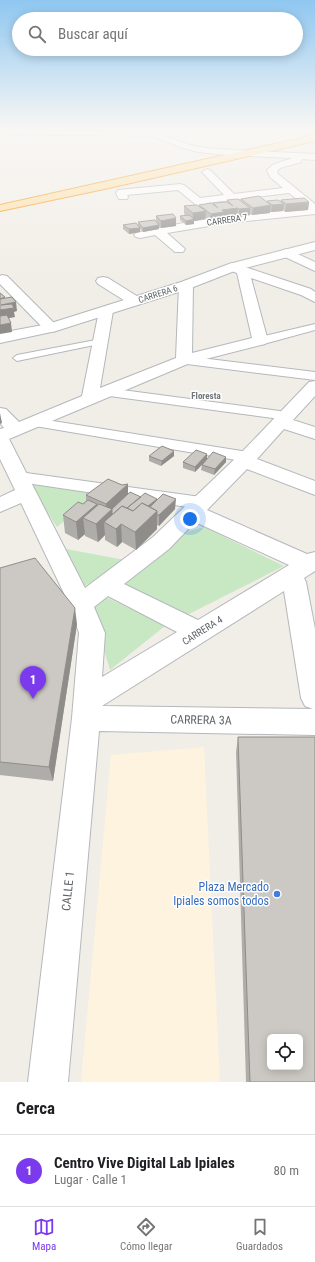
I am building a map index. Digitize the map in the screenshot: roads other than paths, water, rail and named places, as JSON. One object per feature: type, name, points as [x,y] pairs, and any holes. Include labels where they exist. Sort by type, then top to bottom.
[{"type":"highway","points":[[0,208],[121,181]]},
{"type":"street","points":[[216,181],[240,204],[254,202]]},
{"type":"street","points":[[281,181],[315,210]]},
{"type":"street","points":[[123,197],[122,192],[163,185],[182,187],[201,204],[231,197],[292,190]]},
{"type":"street","name":"CARRERA 7","points":[[140,235],[237,218],[315,210]]},
{"type":"street","points":[[157,231],[179,248]]},
{"type":"street","name":"CARRERA 6","points":[[0,338],[51,328],[287,252],[315,246]]},
{"type":"street","points":[[287,252],[315,267]]},
{"type":"street","points":[[238,269],[306,292],[315,298]]},
{"type":"street","points":[[238,269],[260,341]]},
{"type":"street","points":[[2,279],[51,328]]},
{"type":"street","points":[[103,281],[135,301]]},
{"type":"street","points":[[184,360],[186,285]]},
{"type":"street","points":[[90,399],[106,311]]},
{"type":"street","points":[[0,414],[5,435],[184,360],[314,327]]},
{"type":"street","points":[[184,360],[315,376]]},
{"type":"street","points":[[81,604],[161,543],[246,459],[315,386]]},
{"type":"street","points":[[106,392],[284,419],[315,433]]},
{"type":"street","points":[[34,422],[246,459],[315,488]]},
{"type":"street","name":"CALLE 1","points":[[5,435],[23,485],[81,604],[92,633],[87,709],[48,1082]]},
{"type":"street","points":[[0,504],[23,485],[197,508],[308,571],[315,698]]},
{"type":"street","name":"CARRERA 4","points":[[87,709],[200,632],[266,590],[308,571]]},
{"type":"street","points":[[106,585],[200,632]]},
{"type":"street","name":"CARRERA 3A","points":[[87,709],[315,722]]},
{"type":"lane","points":[[17,358],[101,341]]},
{"type":"place","name":"Centro Vive Digital Lab Ipiales","points":[[33,699]]},
{"type":"place","name":"Plaza Mercado Ipiales somos todos","points":[[277,894]]},
{"type":"district","name":"Floresta","points":[[206,396]]}]
